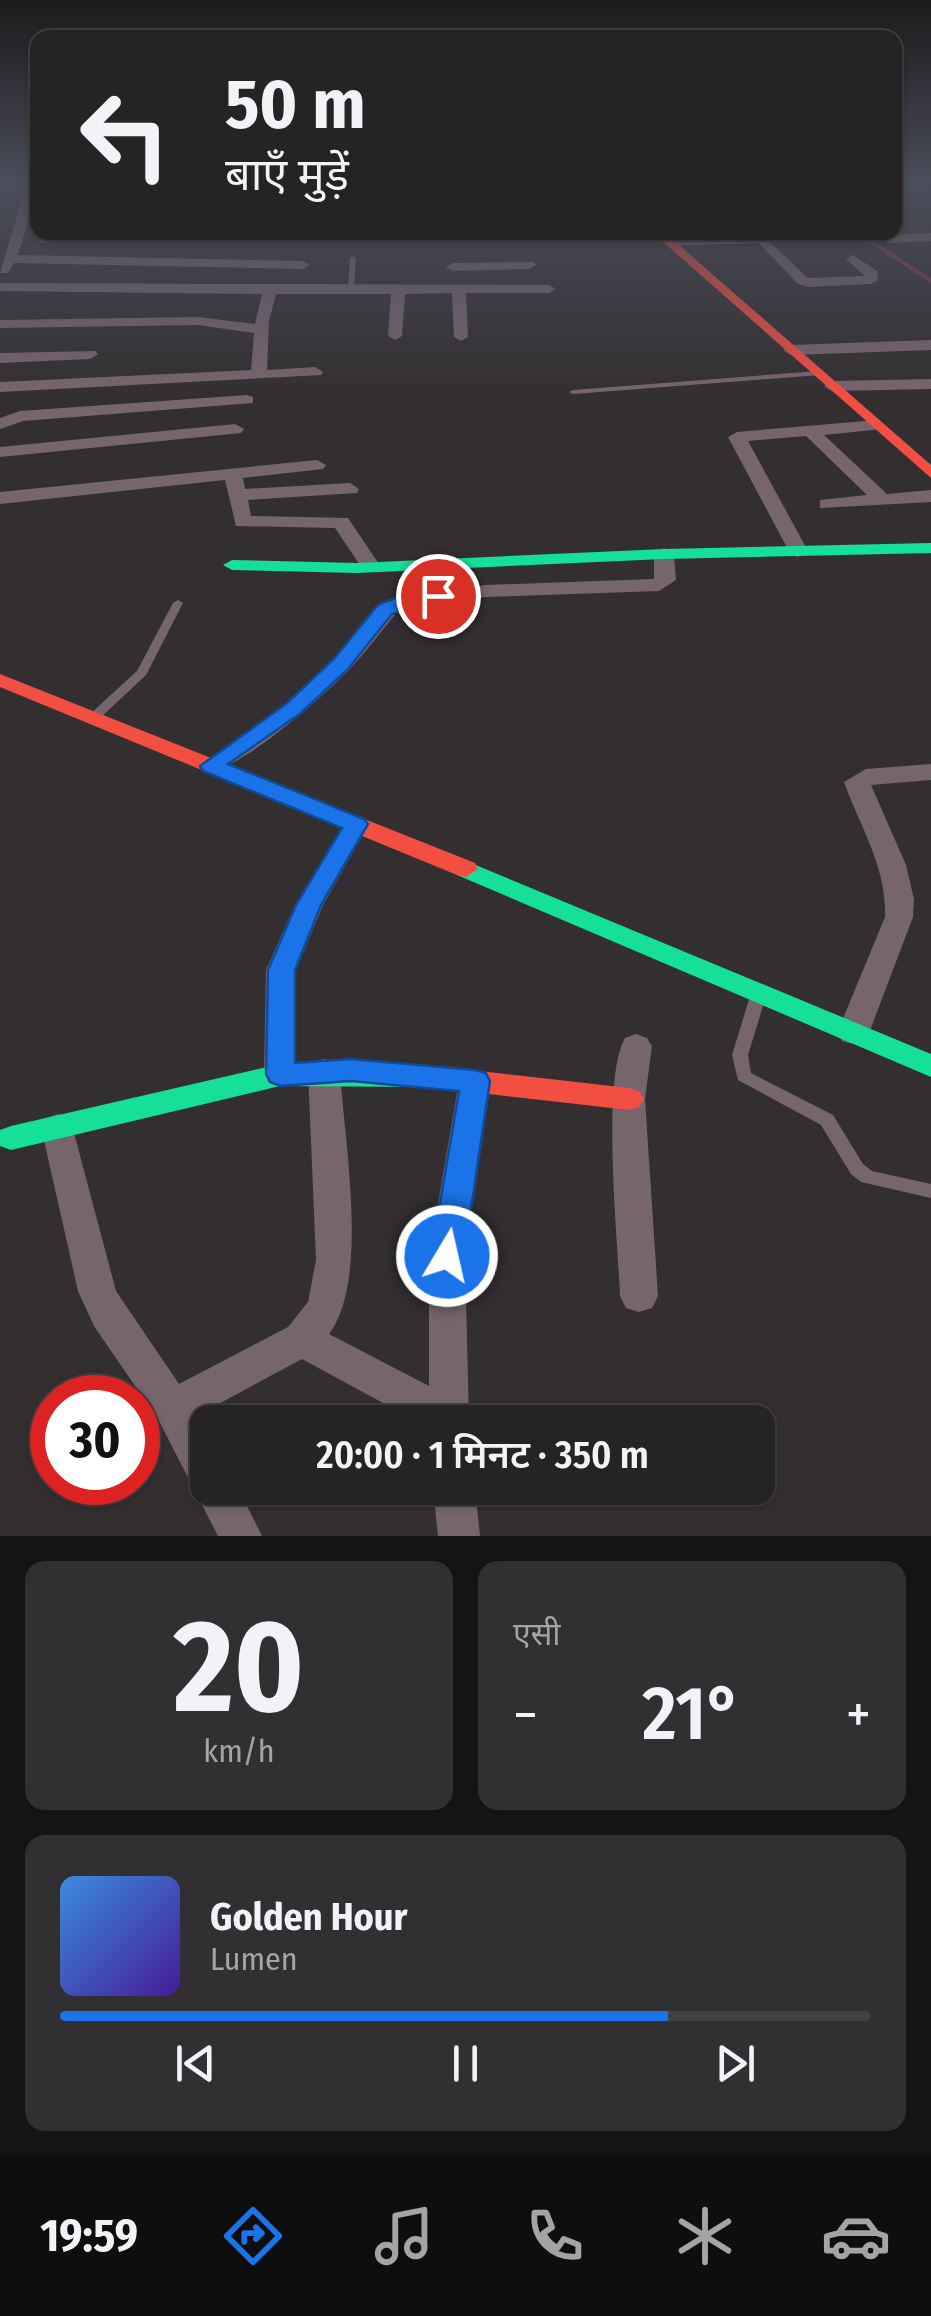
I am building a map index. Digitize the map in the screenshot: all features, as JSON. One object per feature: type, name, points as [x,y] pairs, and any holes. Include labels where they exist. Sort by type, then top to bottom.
[{"type":"street","points":[[0,274],[13,253]]},
{"type":"street","points":[[680,253],[931,473]]},
{"type":"street","points":[[775,253],[802,281],[809,283],[871,280],[872,274],[854,259]]},
{"type":"street","points":[[11,258],[303,266]]},
{"type":"street","points":[[453,266],[496,260],[529,265]]},
{"type":"street","points":[[496,260],[504,289]]},
{"type":"street","points":[[0,286],[62,294]]},
{"type":"street","points":[[0,300],[62,294],[268,296],[351,288],[549,288]]},
{"type":"street","points":[[395,336],[398,288]]},
{"type":"street","points":[[459,289],[461,338]]},
{"type":"street","points":[[29,357],[38,324],[62,294]]},
{"type":"street","points":[[259,373],[268,296]]},
{"type":"street","points":[[0,324],[198,321],[227,328],[262,329]]},
{"type":"street","points":[[791,350],[931,346]]},
{"type":"street","points":[[0,358],[90,354]]},
{"type":"street","points":[[0,387],[315,372]]},
{"type":"street","points":[[201,432],[202,375]]},
{"type":"street","points":[[824,380],[931,384]]},
{"type":"street","points":[[0,424],[20,416],[247,400]]},
{"type":"street","points":[[798,551],[736,438],[877,426]]},
{"type":"street","points":[[0,452],[236,429]]},
{"type":"street","points":[[809,430],[882,500]]},
{"type":"street","points":[[234,485],[318,465]]},
{"type":"street","points":[[234,485],[240,518],[246,523],[344,523],[371,567]]},
{"type":"street","points":[[0,498],[234,485],[350,490]]},
{"type":"street","points":[[828,504],[931,496]]},
{"type":"street","points":[[232,565],[371,567],[664,554],[931,548]]},
{"type":"street","points":[[212,766],[294,709],[341,665],[392,605],[485,591],[659,585],[666,580],[664,554]]},
{"type":"street","points":[[0,680],[356,824],[931,1066]]},
{"type":"street","points":[[853,1033],[899,918],[901,901],[896,874],[857,782],[866,777],[931,772]]},
{"type":"street","points":[[280,1074],[281,970],[308,905],[356,824]]},
{"type":"street","points":[[636,1046],[628,1099],[639,1296]]},
{"type":"street","points":[[173,1408],[302,1339],[326,1308],[334,1260],[324,1071]]},
{"type":"street","points":[[11,1138],[280,1074],[324,1071],[475,1081],[628,1099]]},
{"type":"street","points":[[449,1405],[447,1256],[475,1081]]},
{"type":"street","points":[[58,1127],[106,1314],[173,1408],[190,1440]]},
{"type":"street","points":[[302,1339],[422,1405]]},
{"type":"street","points":[[224,1505],[241,1536]]},
{"type":"street","points":[[455,1505],[458,1536]]},
{"type":"lane","points":[[351,288],[353,258]]},
{"type":"lane","points":[[573,392],[824,380]]},
{"type":"lane","points":[[93,718],[142,673],[178,603]]},
{"type":"lane","points":[[758,993],[740,1055],[744,1076],[828,1120],[857,1170],[866,1177],[931,1191]]},
{"type":"waterway","points":[[888,253],[931,281]]},
{"type":"traffic: fast","points":[[232,565],[357,568],[664,554],[931,548]]},
{"type":"traffic: fast","points":[[466,869],[931,1066]]},
{"type":"traffic: fast","points":[[11,1138],[280,1075],[427,1076]]},
{"type":"traffic: jam","points":[[681,253],[931,473]]},
{"type":"traffic: jam","points":[[0,680],[466,869]]},
{"type":"traffic: jam","points":[[427,1076],[629,1099]]},
{"type":"route","points":[[438,596],[402,602],[385,610],[341,665],[294,709],[212,766],[356,824],[308,905],[281,970],[280,1074],[351,1070],[475,1081],[447,1256]]}]
